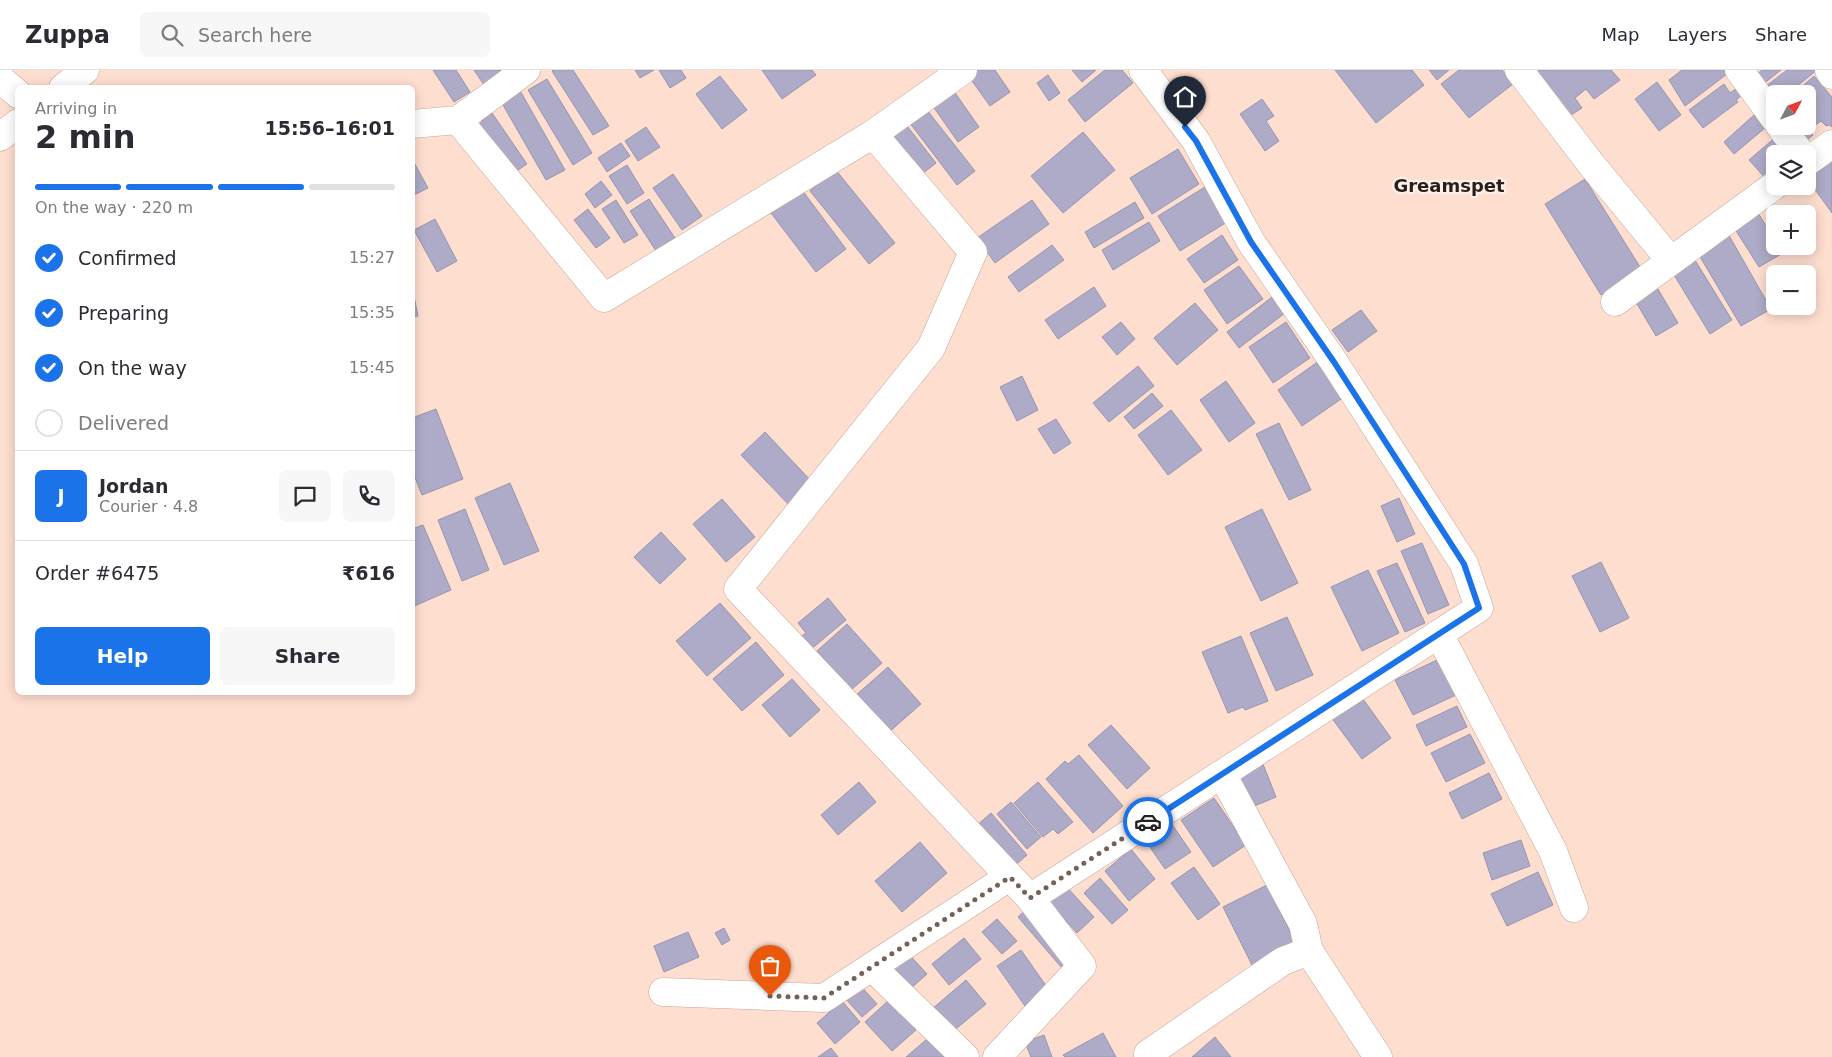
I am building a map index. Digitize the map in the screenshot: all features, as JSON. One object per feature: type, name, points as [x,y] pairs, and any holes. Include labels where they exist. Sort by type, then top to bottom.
[{"type":"main road","points":[[67,85],[85,70]]},
{"type":"main road","points":[[415,124],[458,120],[526,70]]},
{"type":"main road","points":[[458,120],[604,298],[873,134],[963,70]]},
{"type":"main road","points":[[1030,898],[1479,608],[1464,564],[1334,362],[1251,242],[1196,141],[1142,70]]},
{"type":"main road","points":[[1519,70],[1591,164],[1671,261]]},
{"type":"main road","points":[[1739,70],[1766,107]]},
{"type":"main road","points":[[1828,70],[1832,75]]},
{"type":"main road","points":[[0,79],[15,92]]},
{"type":"main road","points":[[0,137],[15,125]]},
{"type":"main road","points":[[873,134],[973,252],[931,348],[738,589],[1030,898],[1082,966],[997,1057]]},
{"type":"main road","points":[[1816,155],[1832,144]]},
{"type":"main road","points":[[1615,302],[1766,192]]},
{"type":"main road","points":[[1439,634],[1553,851],[1574,908]]},
{"type":"main road","points":[[1222,774],[1303,924],[1310,950],[1378,1057]]},
{"type":"main road","points":[[664,992],[824,998],[1010,877]]},
{"type":"main road","points":[[1148,1057],[1148,1054],[1283,961],[1310,950]]},
{"type":"main road","points":[[872,967],[965,1057]]},
{"type":"building","points":[[433,70],[456,70],[470,92],[454,102]]},
{"type":"building","points":[[474,70],[508,70],[484,85]]},
{"type":"building","points":[[553,70],[573,70],[609,126],[593,135]]},
{"type":"building","points":[[635,70],[654,70],[640,78]]},
{"type":"building","points":[[659,70],[681,70],[686,78],[670,88]]},
{"type":"building","points":[[762,70],[812,70],[816,75],[782,99]]},
{"type":"building","points":[[973,70],[995,70],[1010,92],[990,106],[967,74]]},
{"type":"building","points":[[1072,70],[1096,70],[1082,82]]},
{"type":"building","points":[[1105,70],[1122,70],[1133,83],[1085,122],[1068,100]]},
{"type":"building","points":[[1335,70],[1412,70],[1424,85],[1376,123]]},
{"type":"building","points":[[1429,70],[1449,70],[1437,80]]},
{"type":"building","points":[[1459,70],[1502,70],[1513,84],[1469,118],[1441,84]]},
{"type":"building","points":[[1540,70],[1611,70],[1620,80],[1594,99],[1586,89],[1575,98],[1582,108],[1571,115],[1537,72]]},
{"type":"building","points":[[1682,70],[1723,70],[1727,74],[1685,106],[1669,80]]},
{"type":"building","points":[[1762,70],[1781,70],[1763,84],[1756,75]]},
{"type":"building","points":[[1787,70],[1817,70],[1798,85],[1768,85]]},
{"type":"building","points":[[1048,75],[1060,93],[1049,101],[1037,83]]},
{"type":"building","points":[[720,76],[747,110],[722,129],[696,94]]},
{"type":"building","points":[[1814,76],[1832,97],[1832,127],[1826,126],[1821,121],[1816,124],[1816,85],[1804,85]]},
{"type":"building","points":[[547,79],[592,153],[573,165],[528,90]]},
{"type":"building","points":[[1657,82],[1681,115],[1659,131],[1635,99]]},
{"type":"building","points":[[1724,84],[1730,93],[1737,88],[1742,95],[1736,100],[1738,102],[1703,128],[1689,110]]},
{"type":"building","points":[[518,87],[565,170],[546,180],[499,98]]},
{"type":"building","points":[[951,87],[979,127],[958,142],[930,102]]},
{"type":"building","points":[[1262,99],[1274,116],[1266,121],[1279,141],[1265,151],[1240,114]]},
{"type":"building","points":[[923,105],[975,171],[957,185],[906,118]]},
{"type":"building","points":[[490,110],[527,164],[509,176],[478,127]]},
{"type":"building","points":[[1754,115],[1765,128],[1734,154],[1724,142]]},
{"type":"building","points":[[900,117],[936,163],[917,178],[882,132]]},
{"type":"building","points":[[646,127],[660,147],[638,161],[625,141]]},
{"type":"building","points":[[1083,132],[1115,170],[1063,213],[1031,176]]},
{"type":"building","points":[[1803,135],[1813,135],[1807,140]]},
{"type":"building","points":[[1777,136],[1784,145],[1766,145]]},
{"type":"building","points":[[621,143],[630,156],[607,172],[598,158]]},
{"type":"building","points":[[1766,145],[1766,179],[1749,160]]},
{"type":"building","points":[[1178,149],[1199,184],[1152,214],[1130,178]]},
{"type":"building","points":[[1832,157],[1832,213],[1816,191],[1816,169]]},
{"type":"building","points":[[415,164],[428,188],[415,194]]},
{"type":"building","points":[[627,165],[644,193],[627,204],[609,176]]},
{"type":"building","points":[[835,169],[895,243],[869,264],[810,191]]},
{"type":"building","points":[[673,174],[702,216],[682,230],[653,188]]},
{"type":"building","points":[[1585,179],[1642,270],[1601,295],[1545,204]]},
{"type":"building","points":[[601,181],[612,195],[595,208],[585,194]]},
{"type":"building","points":[[1205,187],[1227,222],[1180,251],[1158,216]]},
{"type":"building","points":[[802,190],[846,249],[816,272],[771,213]]},
{"type":"building","points":[[649,199],[675,238],[656,251],[630,211]]},
{"type":"building","points":[[616,200],[638,235],[624,243],[602,209]]},
{"type":"building","points":[[1032,200],[1049,224],[995,263],[977,238]]},
{"type":"building","points":[[1135,202],[1144,218],[1094,248],[1085,232]]},
{"type":"building","points":[[588,209],[610,238],[596,248],[574,220]]},
{"type":"building","points":[[1757,211],[1766,226],[1766,255],[1780,255],[1759,267],[1733,226]]},
{"type":"building","points":[[435,219],[457,261],[437,272],[415,229]]},
{"type":"building","points":[[1149,222],[1160,241],[1113,270],[1102,250]]},
{"type":"building","points":[[1727,232],[1766,300],[1766,312],[1741,326],[1696,250]]},
{"type":"building","points":[[1222,235],[1238,260],[1204,283],[1187,259]]},
{"type":"building","points":[[1052,245],[1064,260],[1019,292],[1008,277]]},
{"type":"building","points":[[1693,257],[1732,320],[1710,334],[1671,270]]},
{"type":"building","points":[[1239,266],[1263,299],[1227,324],[1204,290]]},
{"type":"building","points":[[1652,279],[1678,323],[1656,336],[1630,292]]},
{"type":"building","points":[[1094,287],[1106,306],[1058,339],[1045,320]]},
{"type":"building","points":[[1272,297],[1285,313],[1239,348],[1227,332]]},
{"type":"building","points":[[415,301],[418,316],[415,316]]},
{"type":"building","points":[[1195,303],[1218,330],[1177,365],[1154,338]]},
{"type":"building","points":[[1361,310],[1377,331],[1348,352],[1332,330]]},
{"type":"building","points":[[1121,322],[1135,339],[1117,355],[1102,337]]},
{"type":"building","points":[[1286,322],[1310,358],[1273,383],[1249,347]]},
{"type":"building","points":[[1319,361],[1344,397],[1302,426],[1278,390]]},
{"type":"building","points":[[1138,366],[1154,386],[1109,422],[1093,403]]},
{"type":"building","points":[[1022,376],[1038,410],[1017,421],[1000,387]]},
{"type":"building","points":[[1226,381],[1255,423],[1229,442],[1200,400]]},
{"type":"building","points":[[1152,393],[1163,406],[1134,429],[1124,417]]},
{"type":"building","points":[[436,409],[463,479],[422,495],[415,478],[415,417]]},
{"type":"building","points":[[1171,410],[1202,450],[1168,475],[1138,435]]},
{"type":"building","points":[[1056,419],[1071,443],[1054,454],[1038,429]]},
{"type":"building","points":[[1279,423],[1311,490],[1289,500],[1256,434]]},
{"type":"building","points":[[765,432],[813,483],[790,506],[741,455]]},
{"type":"building","points":[[510,483],[539,551],[504,565],[475,498]]},
{"type":"building","points":[[1399,498],[1415,534],[1397,542],[1381,506]]},
{"type":"building","points":[[722,499],[755,537],[726,562],[693,524]]},
{"type":"building","points":[[465,509],[489,570],[462,581],[438,520]]},
{"type":"building","points":[[1262,509],[1298,583],[1261,601],[1225,527]]},
{"type":"building","points":[[423,525],[451,590],[415,606],[415,528]]},
{"type":"building","points":[[661,532],[686,559],[660,584],[634,557]]},
{"type":"building","points":[[1422,543],[1449,605],[1428,614],[1401,551]]},
{"type":"building","points":[[1601,562],[1629,618],[1600,632],[1572,576]]},
{"type":"building","points":[[1397,563],[1425,623],[1405,632],[1377,571]]},
{"type":"building","points":[[1368,570],[1399,633],[1362,651],[1331,587]]},
{"type":"building","points":[[828,598],[846,620],[810,650],[800,637],[806,633],[798,623]]},
{"type":"building","points":[[720,603],[751,638],[707,676],[676,641]]},
{"type":"building","points":[[1287,617],[1313,675],[1276,691],[1250,633]]},
{"type":"building","points":[[847,624],[882,663],[851,690],[817,651]]},
{"type":"building","points":[[1241,636],[1268,701],[1245,710],[1243,707],[1228,713],[1202,652]]},
{"type":"building","points":[[756,642],[784,675],[742,711],[713,679]]},
{"type":"building","points":[[1439,659],[1456,695],[1413,715],[1395,680]]},
{"type":"building","points":[[888,667],[921,704],[888,733],[855,696]]},
{"type":"building","points":[[792,679],[820,710],[790,737],[762,705]]},
{"type":"building","points":[[1358,692],[1391,738],[1362,759],[1328,713]]},
{"type":"building","points":[[1457,706],[1467,727],[1426,746],[1416,725]]},
{"type":"building","points":[[1111,725],[1150,768],[1127,789],[1088,745]]},
{"type":"building","points":[[1470,734],[1485,763],[1446,782],[1431,753]]},
{"type":"building","points":[[1079,755],[1123,806],[1093,833],[1046,779],[1065,761],[1068,764]]},
{"type":"building","points":[[1261,759],[1276,797],[1252,807],[1236,769]]},
{"type":"building","points":[[1489,773],[1502,799],[1462,819],[1449,793]]},
{"type":"building","points":[[859,782],[876,802],[838,835],[821,815]]},
{"type":"building","points":[[1038,782],[1073,822],[1058,834],[1053,829],[1043,837],[1014,803]]},
{"type":"building","points":[[1214,798],[1246,845],[1213,867],[1181,820]]},
{"type":"building","points":[[1011,802],[1041,837],[1027,849],[997,814]]},
{"type":"building","points":[[991,813],[1027,855],[1011,869],[975,827]]},
{"type":"building","points":[[1167,817],[1191,852],[1165,869],[1141,834]]},
{"type":"building","points":[[1521,840],[1530,866],[1492,880],[1483,853]]},
{"type":"building","points":[[920,842],[947,873],[902,912],[875,881]]},
{"type":"building","points":[[1131,849],[1155,879],[1129,901],[1105,871]]},
{"type":"building","points":[[1194,867],[1220,904],[1198,920],[1171,883]]},
{"type":"building","points":[[1538,872],[1553,905],[1507,926],[1491,894]]},
{"type":"building","points":[[1100,878],[1128,910],[1112,924],[1084,893]]},
{"type":"building","points":[[1065,885],[1094,917],[1077,933],[1048,901]]},
{"type":"building","points":[[1267,885],[1303,958],[1259,979],[1223,907]]},
{"type":"building","points":[[1029,907],[1073,959],[1062,968],[1018,917]]},
{"type":"building","points":[[997,919],[1017,941],[1002,954],[982,932]]},
{"type":"building","points":[[724,928],[730,940],[722,945],[715,933]]},
{"type":"building","points":[[688,932],[699,957],[664,972],[654,946]]},
{"type":"building","points":[[964,938],[981,959],[949,985],[932,964]]},
{"type":"building","points":[[1021,950],[1049,990],[1025,1006],[997,966]]},
{"type":"building","points":[[906,951],[927,974],[909,990],[888,967]]},
{"type":"building","points":[[966,980],[986,1004],[951,1033],[932,1009]]},
{"type":"building","points":[[859,984],[877,1004],[862,1017],[844,997]]},
{"type":"building","points":[[889,1000],[916,1030],[892,1051],[865,1022]]},
{"type":"building","points":[[842,1001],[860,1022],[835,1044],[817,1023]]},
{"type":"building","points":[[1103,1033],[1116,1057],[1065,1057],[1063,1055]]},
{"type":"building","points":[[933,1034],[949,1057],[906,1057]]},
{"type":"building","points":[[1044,1035],[1052,1057],[1031,1057],[1025,1042]]},
{"type":"building","points":[[1215,1037],[1231,1057],[1192,1057]]},
{"type":"building","points":[[831,1048],[838,1057],[818,1057]]},
{"type":"way so far","points":[[770,996],[824,998],[1010,877],[1030,898],[1148,822]]},
{"type":"district","name":"Greamspet","points":[[1449,185]]},
{"type":"route","points":[[1148,822],[1479,608],[1464,564],[1334,362],[1251,242],[1196,141],[1185,127]]}]
